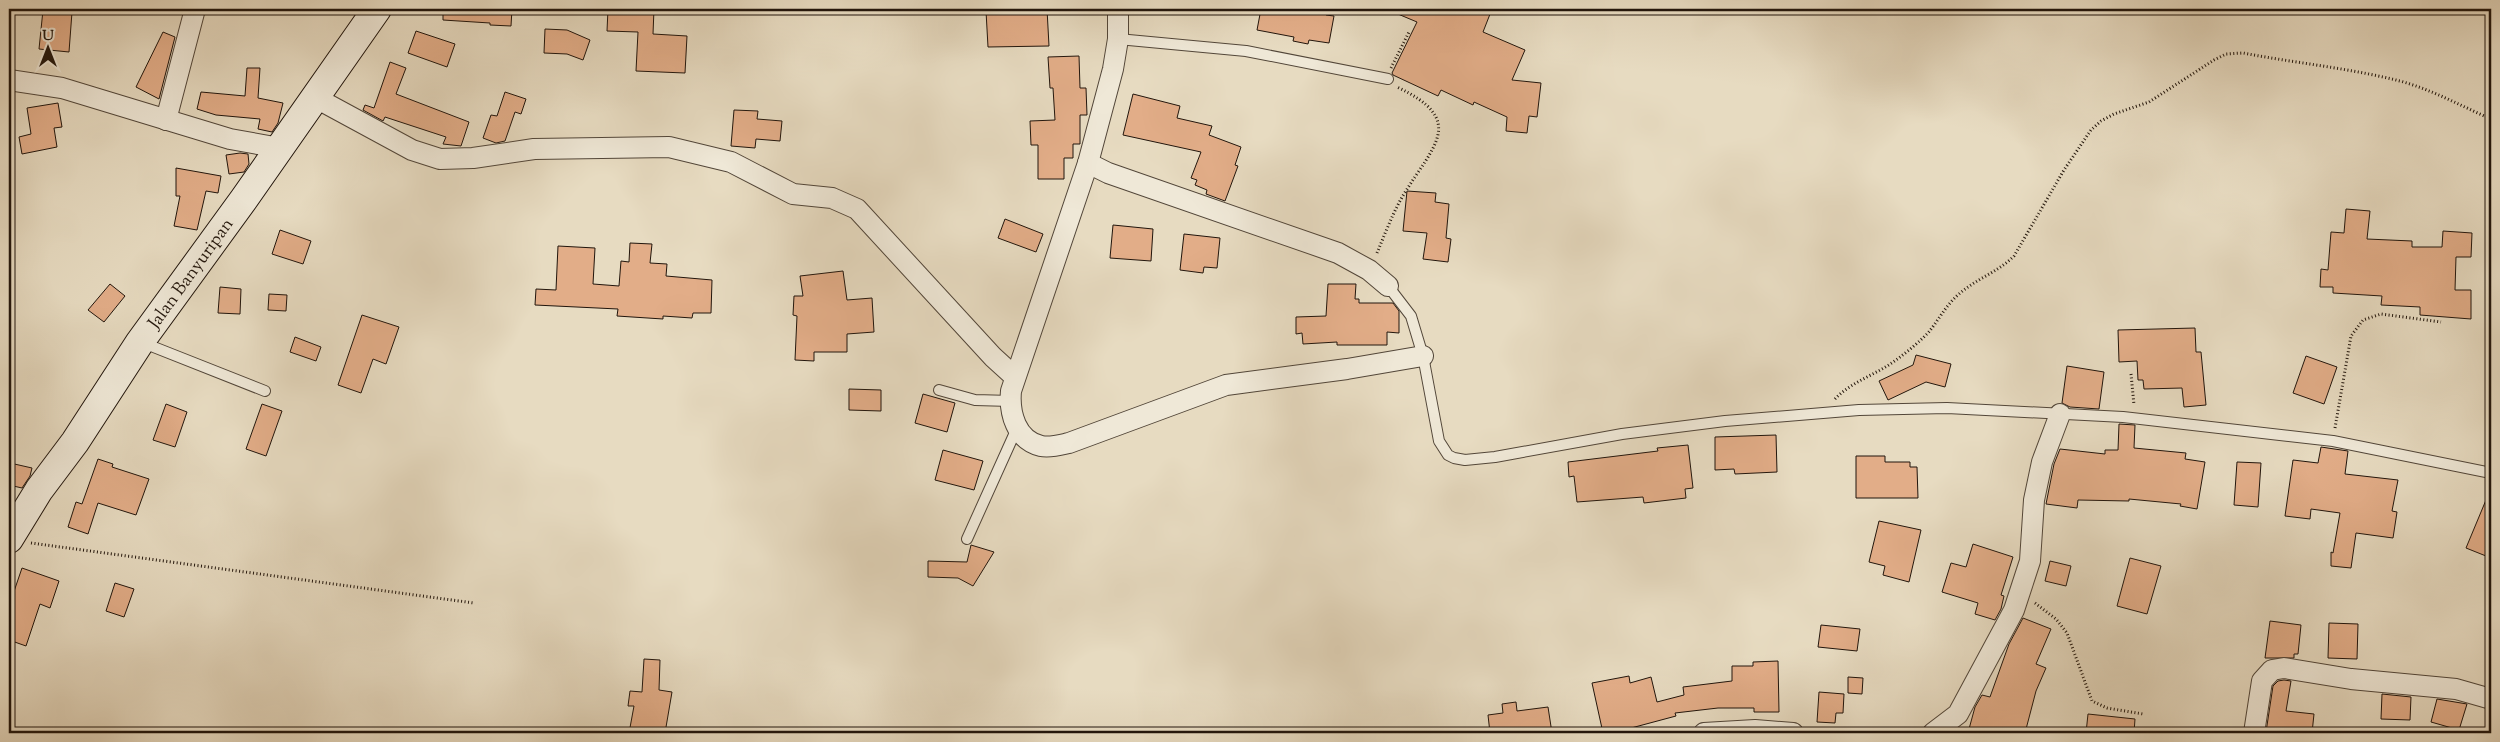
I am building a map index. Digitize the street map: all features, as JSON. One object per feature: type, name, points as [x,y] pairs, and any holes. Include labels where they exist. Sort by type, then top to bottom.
[{"type":"street","points":[[166,120],[195,9]]},
{"type":"street","name":"Jalan Banyuripan","points":[[19,541],[39,490],[75,442],[140,342],[316,98],[377,9]]},
{"type":"street","points":[[1118,9],[1118,39],[1113,69],[1088,164],[1035,325],[1015,377],[1010,401],[1012,416],[1017,428],[1035,444],[1050,447],[1069,443],[1226,384],[1347,369],[1424,356]]},
{"type":"street","points":[[9,80],[62,88],[230,139],[280,148]]},
{"type":"street","points":[[316,98],[412,150],[440,159],[473,158],[534,149],[669,147],[731,162],[793,194],[832,198],[857,208],[993,357],[1015,377]]},
{"type":"street","points":[[1088,164],[1108,173],[1338,253],[1369,270],[1388,286]]},
{"type":"street","points":[[1933,733],[1959,723],[2014,610],[2030,561],[2034,500],[2042,462],[2060,414]]},
{"type":"street","points":[[2254,733],[2262,681],[2276,669],[2284,668],[2351,679],[2456,689],[2491,699]]},
{"type":"street","points":[[1704,733],[1755,730],[1793,733]]},
{"type":"lane","points":[[1118,39],[1246,51],[1388,79]]},
{"type":"lane","points":[[1388,286],[1411,316],[1424,356],[1439,441],[1448,455],[1460,459],[1495,457],[1622,434],[1725,421],[1823,413],[1947,408],[2135,418],[2333,441],[2491,473]]},
{"type":"lane","points":[[140,342],[265,391]]},
{"type":"lane","points":[[939,390],[975,400],[1010,401]]},
{"type":"lane","points":[[967,539],[1017,428]]},
{"type":"path","points":[[1369,270],[1403,195],[1429,156],[1439,130],[1436,114],[1431,108],[1391,83],[1388,79],[1390,70],[1409,32]]},
{"type":"path","points":[[1823,413],[1845,389],[1894,362],[1914,346],[1927,334],[1956,297],[1968,286],[2003,267],[2014,256],[2064,170],[2091,130],[2114,114],[2150,102],[2226,54],[2243,53],[2354,70],[2401,81],[2437,94],[2491,119]]},
{"type":"path","points":[[2333,441],[2350,341],[2355,328],[2370,316],[2381,314],[2441,322]]},
{"type":"path","points":[[2131,374],[2135,418]]},
{"type":"path","points":[[19,541],[474,603]]},
{"type":"path","points":[[2020,592],[2056,619],[2067,634],[2092,701],[2107,708],[2143,714]]},
{"type":"building","points":[[443,9],[512,9],[511,26],[443,20]]},
{"type":"building","points":[[608,9],[654,9],[653,34],[687,36],[685,73],[636,71],[638,32],[607,31]]},
{"type":"building","points":[[1047,9],[1049,46],[988,47],[986,11]]},
{"type":"building","points":[[1261,9],[1327,9],[1326,15],[1334,16],[1329,43],[1309,40],[1308,44],[1293,41],[1294,37],[1257,30]]},
{"type":"building","points":[[1386,9],[1492,9],[1483,32],[1525,50],[1512,80],[1541,83],[1537,117],[1529,116],[1527,133],[1506,131],[1507,117],[1474,102],[1473,105],[1441,90],[1438,96],[1393,75],[1392,73],[1417,22]]},
{"type":"building","points":[[43,10],[72,12],[69,52],[39,49]]},
{"type":"building","points":[[545,29],[567,30],[590,40],[583,60],[567,54],[544,53]]},
{"type":"building","points":[[416,31],[455,44],[447,67],[408,53]]},
{"type":"building","points":[[163,32],[175,37],[159,99],[136,87]]},
{"type":"building","points":[[1079,56],[1080,88],[1086,88],[1087,115],[1080,115],[1080,144],[1073,144],[1073,158],[1064,158],[1064,179],[1038,179],[1038,145],[1031,145],[1030,121],[1055,120],[1053,88],[1050,88],[1048,57]]},
{"type":"building","points":[[390,62],[406,68],[396,94],[469,122],[461,146],[443,144],[446,137],[385,117],[383,121],[363,110],[365,105],[374,108]]},
{"type":"building","points":[[247,68],[260,68],[258,98],[283,103],[278,123],[272,132],[258,129],[260,119],[216,115],[197,109],[201,92],[245,96]]},
{"type":"building","points":[[505,92],[526,99],[521,114],[515,112],[505,141],[496,143],[483,138],[491,115],[497,116]]},
{"type":"building","points":[[1133,94],[1180,106],[1177,118],[1212,126],[1209,135],[1241,147],[1235,165],[1238,166],[1225,201],[1206,194],[1207,190],[1195,185],[1197,180],[1191,178],[1201,152],[1123,135]]},
{"type":"building","points":[[58,103],[62,127],[54,128],[57,147],[22,154],[19,137],[31,134],[27,108]]},
{"type":"building","points":[[734,110],[758,111],[757,119],[782,121],[780,141],[756,139],[755,148],[731,146]]},
{"type":"building","points":[[248,154],[249,164],[244,172],[229,174],[226,155]]},
{"type":"building","points":[[176,168],[221,176],[218,193],[206,191],[197,230],[174,226],[180,196],[176,196]]},
{"type":"building","points":[[1407,191],[1436,193],[1435,202],[1449,204],[1446,238],[1451,239],[1448,262],[1423,259],[1427,233],[1403,231]]},
{"type":"building","points":[[2346,209],[2370,211],[2367,239],[2412,241],[2412,247],[2442,247],[2443,231],[2472,233],[2471,257],[2456,257],[2455,290],[2471,290],[2471,319],[2420,315],[2420,307],[2381,305],[2382,296],[2333,293],[2333,287],[2320,287],[2321,269],[2328,270],[2331,232],[2344,233]]},
{"type":"building","points":[[1005,219],[1043,234],[1036,252],[998,238]]},
{"type":"building","points":[[1113,225],[1153,229],[1151,261],[1110,258]]},
{"type":"building","points":[[280,230],[311,241],[303,264],[272,254]]},
{"type":"building","points":[[1184,234],[1220,238],[1217,268],[1204,267],[1203,273],[1180,270]]},
{"type":"building","points":[[630,243],[652,244],[650,263],[667,264],[666,276],[712,280],[711,313],[693,313],[692,318],[663,316],[663,319],[617,316],[618,309],[535,305],[536,289],[556,290],[558,246],[595,248],[593,284],[619,286],[621,261],[629,262]]},
{"type":"building","points":[[843,271],[847,300],[872,298],[874,332],[847,334],[847,352],[814,352],[814,361],[795,360],[797,316],[793,315],[794,296],[803,296],[800,276]]},
{"type":"building","points":[[110,284],[125,296],[104,322],[88,310]]},
{"type":"building","points":[[1328,284],[1356,284],[1355,299],[1359,299],[1359,303],[1393,303],[1399,311],[1399,333],[1387,332],[1387,345],[1337,345],[1337,342],[1303,344],[1302,333],[1296,334],[1296,317],[1326,316]]},
{"type":"building","points":[[220,287],[241,289],[240,314],[218,313]]},
{"type":"building","points":[[269,294],[287,295],[286,311],[268,310]]},
{"type":"building","points":[[362,315],[399,327],[386,364],[373,359],[361,393],[338,385]]},
{"type":"building","points":[[2195,328],[2196,352],[2201,352],[2206,405],[2184,407],[2182,388],[2144,389],[2143,380],[2138,380],[2137,361],[2119,362],[2118,330]]},
{"type":"building","points":[[295,337],[321,347],[316,361],[290,352]]},
{"type":"building","points":[[1916,355],[1951,364],[1945,387],[1926,382],[1888,400],[1879,381],[1913,365]]},
{"type":"building","points":[[2306,356],[2337,367],[2324,404],[2293,393]]},
{"type":"building","points":[[2067,366],[2104,372],[2099,409],[2070,407],[2062,403]]},
{"type":"building","points":[[849,389],[881,390],[881,411],[849,410]]},
{"type":"building","points":[[923,394],[955,403],[947,432],[915,423]]},
{"type":"building","points":[[166,404],[187,412],[175,447],[153,440]]},
{"type":"building","points":[[262,404],[282,411],[266,456],[246,449]]},
{"type":"building","points":[[2119,424],[2135,425],[2134,448],[2186,453],[2185,459],[2205,462],[2197,509],[2180,506],[2181,504],[2129,499],[2129,501],[2078,500],[2077,508],[2046,504],[2054,464],[2060,449],[2105,454],[2105,450],[2118,450]]},
{"type":"building","points":[[1776,435],[1777,472],[1735,474],[1734,469],[1715,470],[1715,437]]},
{"type":"building","points":[[1688,445],[1693,488],[1685,489],[1686,498],[1644,503],[1643,497],[1577,502],[1574,476],[1569,477],[1568,462],[1658,451],[1657,448]]},
{"type":"building","points":[[2321,447],[2348,451],[2345,474],[2398,480],[2392,511],[2397,512],[2393,538],[2356,533],[2351,568],[2331,566],[2331,552],[2333,553],[2340,513],[2311,509],[2310,519],[2285,516],[2293,460],[2318,463]]},
{"type":"building","points":[[943,450],[983,461],[974,490],[935,480]]},
{"type":"building","points":[[1856,456],[1885,456],[1885,462],[1910,462],[1910,467],[1917,467],[1918,498],[1856,498]]},
{"type":"building","points":[[98,459],[113,464],[112,467],[149,479],[136,515],[98,503],[88,534],[68,527],[76,502],[82,504]]},
{"type":"building","points":[[2237,462],[2261,463],[2258,507],[2234,505]]},
{"type":"building","points":[[10,463],[32,468],[30,476],[22,488],[9,485]]},
{"type":"building","points":[[2491,488],[2491,558],[2466,548]]},
{"type":"building","points":[[1879,521],[1921,530],[1909,582],[1883,575],[1885,566],[1869,562]]},
{"type":"building","points":[[1973,544],[2013,557],[2001,595],[2004,596],[2001,609],[1995,620],[1975,614],[1978,603],[1942,592],[1951,563],[1966,567]]},
{"type":"building","points":[[971,545],[994,552],[973,586],[958,578],[928,577],[928,561],[967,562]]},
{"type":"building","points":[[2130,558],[2161,566],[2147,614],[2117,606]]},
{"type":"building","points":[[2050,561],[2071,566],[2066,586],[2045,581]]},
{"type":"building","points":[[22,568],[59,581],[50,608],[40,604],[26,646],[9,640],[9,606]]},
{"type":"building","points":[[115,583],[134,589],[124,617],[106,611]]},
{"type":"building","points":[[2023,618],[2051,629],[2036,664],[2046,668],[2036,691],[2025,733],[1984,733],[1969,729],[1975,707],[1982,695],[1990,697],[2009,644]]},
{"type":"building","points":[[2270,621],[2301,625],[2298,654],[2294,654],[2294,658],[2265,658]]},
{"type":"building","points":[[2329,623],[2358,624],[2357,659],[2328,658]]},
{"type":"building","points":[[1821,625],[1860,629],[1857,651],[1818,647]]},
{"type":"building","points":[[644,659],[660,660],[659,690],[672,692],[665,733],[629,733],[634,706],[628,706],[630,691],[642,692]]},
{"type":"building","points":[[1778,661],[1779,712],[1754,712],[1754,708],[1718,708],[1675,713],[1676,716],[1620,731],[1621,733],[1603,733],[1592,683],[1629,676],[1630,683],[1651,677],[1657,702],[1684,695],[1683,687],[1732,681],[1732,666],[1753,666],[1753,662]]},
{"type":"building","points":[[1848,677],[1863,678],[1862,694],[1848,693]]},
{"type":"building","points":[[2278,681],[2291,681],[2286,711],[2314,714],[2312,733],[2266,732],[2273,686]]},
{"type":"building","points":[[1819,692],[1844,694],[1843,713],[1836,713],[1835,723],[1817,722]]},
{"type":"building","points":[[2382,694],[2411,697],[2410,720],[2381,719]]},
{"type":"building","points":[[2437,699],[2467,704],[2459,730],[2431,722]]},
{"type":"building","points":[[1516,702],[1517,711],[1548,707],[1552,733],[1490,733],[1488,715],[1503,713],[1502,704]]},
{"type":"building","points":[[2088,714],[2135,719],[2134,733],[2086,733]]}]
